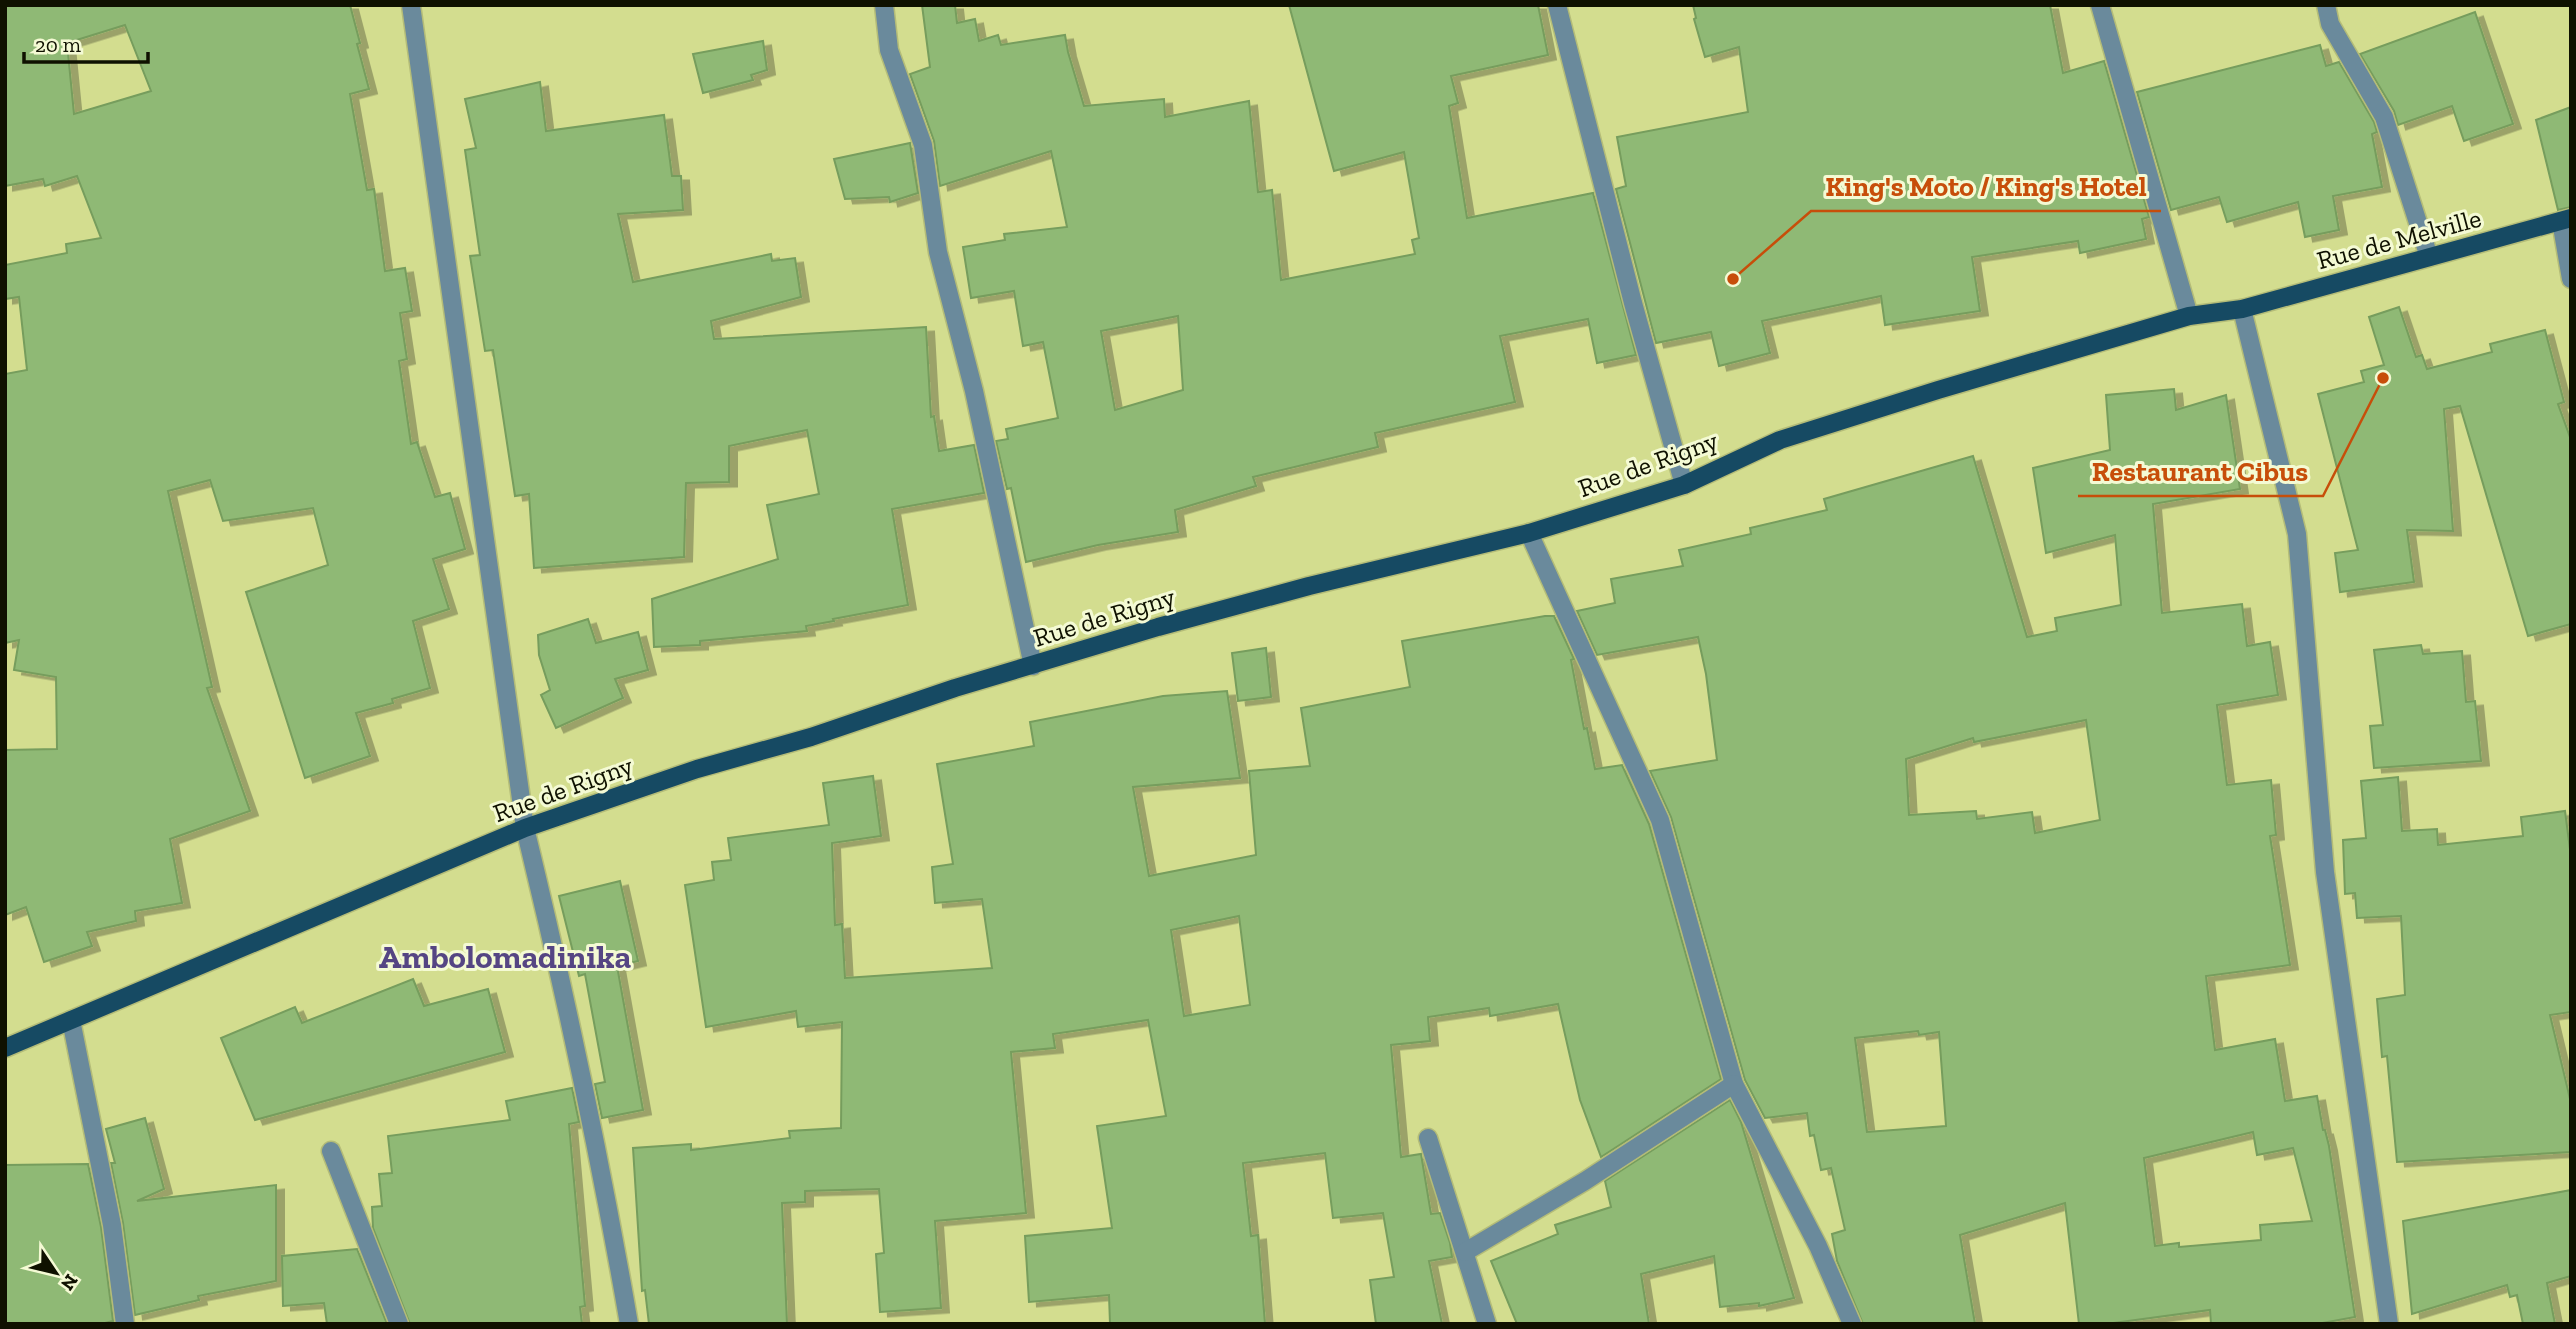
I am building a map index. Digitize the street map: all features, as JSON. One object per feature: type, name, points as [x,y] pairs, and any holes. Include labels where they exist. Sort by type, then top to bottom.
[{"type":"main road","name":"Rue de Melville","points":[[2242,309],[2566,220]]},
{"type":"main road","name":"Rue de Rigny","points":[[5,1048],[525,828],[696,769],[811,737],[955,688],[1158,627],[1529,533],[1684,485],[1780,440],[1938,390],[2189,316],[2242,309]]},
{"type":"street","points":[[411,5],[525,828],[558,965],[612,1227],[629,1324]]},
{"type":"street","points":[[884,5],[889,50],[923,145],[938,252],[974,391],[1033,666]]},
{"type":"street","points":[[1557,5],[1633,303],[1684,485]]},
{"type":"street","points":[[2100,5],[2189,316]]},
{"type":"street","points":[[2326,5],[2330,24],[2384,117],[2430,257]]},
{"type":"street","points":[[2566,220],[2571,279]]},
{"type":"street","points":[[2242,309],[2297,534],[2325,872],[2389,1324]]},
{"type":"street","points":[[1529,533],[1660,820],[1734,1084],[1818,1246],[1852,1324]]},
{"type":"street","points":[[71,1020],[112,1225],[125,1324]]},
{"type":"street","points":[[1465,1252],[1585,1181],[1734,1084]]},
{"type":"street","points":[[1428,1138],[1487,1324]]},
{"type":"street","points":[[331,1151],[399,1324]]},
{"type":"building","points":[[5,5],[350,5],[369,89],[350,94],[367,190],[374,189],[385,271],[405,268],[412,311],[400,313],[407,359],[399,361],[411,444],[417,442],[435,497],[450,493],[465,549],[433,559],[449,609],[413,621],[430,688],[392,699],[393,703],[356,713],[370,756],[305,778],[246,592],[328,565],[313,508],[223,521],[210,480],[168,491],[212,687],[207,688],[250,811],[170,839],[182,903],[135,911],[136,921],[87,932],[92,946],[44,962],[26,907],[5,915],[5,750],[57,749],[56,677],[14,670],[19,640],[5,643],[5,374],[27,370],[19,297],[5,299],[5,265],[67,253],[66,244],[101,238],[77,176],[45,186],[43,179],[5,186]],"holes":[[[125,25],[151,91],[74,114],[67,43]]]},
{"type":"building","points":[[922,5],[955,5],[957,23],[975,19],[979,41],[998,35],[1001,45],[1065,35],[1084,106],[1164,99],[1165,117],[1249,101],[1258,192],[1272,190],[1281,280],[1415,254],[1412,240],[1419,238],[1404,152],[1334,171],[1289,5],[1538,5],[1548,55],[1451,76],[1458,103],[1449,106],[1467,218],[1593,193],[1636,355],[1597,363],[1588,319],[1500,336],[1515,402],[1375,433],[1378,447],[1253,477],[1256,486],[1175,510],[1178,532],[1098,545],[1026,562],[1011,488],[1007,489],[996,441],[1008,439],[1006,429],[1058,418],[1043,342],[1023,346],[1014,291],[971,298],[963,247],[1005,240],[1004,234],[1067,227],[1051,151],[940,186],[934,141],[910,74],[930,67]],"holes":[[[1178,316],[1183,390],[1115,410],[1101,331]]]},
{"type":"building","points":[[1693,5],[2050,5],[2063,73],[2104,61],[2149,217],[2142,219],[2146,239],[2080,253],[2078,241],[1972,257],[1980,311],[1885,325],[1881,296],[1762,321],[1770,353],[1719,366],[1711,332],[1656,343],[1616,189],[1626,186],[1617,137],[1748,112],[1739,47],[1705,57],[1694,19]]},
{"type":"building","points":[[2475,12],[2513,124],[2464,141],[2452,106],[2398,125],[2394,111],[2360,54]]},
{"type":"building","points":[[763,41],[767,70],[751,75],[753,80],[703,93],[693,54]]},
{"type":"building","points":[[2320,45],[2326,66],[2339,62],[2374,122],[2377,132],[2372,134],[2382,187],[2333,196],[2339,230],[2305,237],[2298,202],[2227,222],[2219,197],[2171,210],[2137,92]]},
{"type":"building","points":[[540,82],[546,131],[664,115],[672,176],[681,176],[683,210],[618,214],[633,282],[771,254],[772,261],[795,258],[801,297],[711,321],[714,339],[926,327],[931,417],[934,416],[939,451],[974,445],[984,493],[892,509],[908,605],[833,619],[834,621],[806,626],[807,631],[700,641],[700,645],[654,647],[652,599],[778,559],[767,505],[819,494],[807,430],[729,446],[729,482],[686,483],[684,557],[534,568],[529,494],[515,496],[493,350],[485,351],[470,256],[480,255],[465,150],[476,148],[465,99]]},
{"type":"building","points":[[2571,107],[2571,207],[2558,210],[2536,120]]},
{"type":"building","points":[[910,143],[918,193],[890,202],[889,197],[845,199],[834,159]]},
{"type":"building","points":[[2399,307],[2416,357],[2422,355],[2427,369],[2492,352],[2490,344],[2545,330],[2564,402],[2558,404],[2571,440],[2571,624],[2528,636],[2460,406],[2444,409],[2453,531],[2407,530],[2414,582],[2340,592],[2335,553],[2358,550],[2318,394],[2364,382],[2361,371],[2384,365],[2369,317]]},
{"type":"building","points":[[2174,389],[2176,410],[2226,395],[2240,489],[2153,504],[2162,613],[2242,604],[2247,646],[2270,642],[2278,695],[2217,705],[2227,785],[2271,780],[2276,835],[2270,836],[2290,965],[2206,976],[2215,1050],[2275,1039],[2285,1101],[2317,1096],[2323,1130],[2329,1146],[2355,1317],[2317,1324],[2211,1324],[2210,1310],[2106,1324],[2079,1324],[2065,1203],[1960,1235],[1975,1324],[1863,1324],[1837,1261],[1832,1234],[1845,1230],[1831,1168],[1821,1170],[1814,1135],[1810,1136],[1807,1113],[1765,1118],[1745,1080],[1671,817],[1650,771],[1717,760],[1706,674],[1698,637],[1597,655],[1577,611],[1615,603],[1611,579],[1683,566],[1679,550],[1751,534],[1750,528],[1827,510],[1824,499],[1973,456],[2027,637],[2057,631],[2055,618],[2121,605],[2115,535],[2046,553],[2033,468],[2110,450],[2106,395]],"holes":[[[2086,720],[2100,820],[2035,833],[2032,812],[1977,819],[1976,811],[1909,815],[1906,759],[1973,738],[1974,742]],[[1918,1031],[1919,1035],[1939,1032],[1946,1126],[1867,1132],[1855,1038]],[[2253,1132],[2257,1155],[2293,1148],[2312,1221],[2260,1225],[2261,1240],[2179,1247],[2179,1243],[2155,1246],[2144,1158]]]},
{"type":"building","points":[[1554,616],[1574,659],[1571,660],[1584,729],[1587,728],[1595,769],[1622,765],[1649,824],[1721,1079],[1601,1157],[1580,1100],[1558,1004],[1490,1016],[1489,1008],[1428,1017],[1430,1041],[1391,1045],[1401,1157],[1421,1154],[1431,1214],[1440,1213],[1450,1243],[1452,1257],[1429,1261],[1442,1324],[1376,1324],[1370,1280],[1394,1277],[1383,1213],[1333,1218],[1325,1153],[1243,1163],[1251,1236],[1258,1235],[1265,1324],[1110,1324],[1109,1295],[1029,1302],[1025,1236],[1112,1228],[1097,1126],[1166,1116],[1148,1020],[1053,1034],[1055,1048],[1011,1052],[1026,1213],[935,1221],[941,1308],[880,1312],[876,1254],[884,1253],[879,1189],[805,1191],[805,1202],[782,1203],[787,1324],[649,1324],[645,1290],[642,1291],[633,1148],[691,1144],[691,1150],[790,1138],[789,1131],[841,1128],[842,1022],[798,1027],[796,1011],[706,1027],[685,885],[714,880],[712,862],[731,860],[728,838],[829,825],[823,783],[873,776],[881,836],[832,843],[835,925],[842,924],[845,978],[992,968],[982,899],[935,903],[932,867],[953,864],[937,764],[1034,746],[1030,722],[1163,696],[1227,691],[1240,778],[1133,787],[1149,876],[1256,855],[1249,771],[1310,766],[1301,708],[1410,687],[1402,641]],"holes":[[[1239,916],[1250,1005],[1184,1016],[1171,930]]]},
{"type":"building","points":[[588,619],[596,643],[638,632],[648,670],[615,679],[623,698],[556,728],[541,695],[550,690],[539,655],[538,635]]},
{"type":"building","points":[[2421,645],[2423,654],[2462,651],[2466,702],[2475,701],[2481,761],[2374,768],[2370,726],[2383,725],[2374,650]]},
{"type":"building","points":[[1266,648],[1271,697],[1238,701],[1232,653]]},
{"type":"building","points":[[2398,777],[2402,831],[2437,829],[2438,845],[2523,836],[2521,817],[2565,811],[2571,857],[2571,1012],[2550,1015],[2571,1103],[2571,1152],[2397,1162],[2387,1056],[2382,1057],[2377,999],[2405,995],[2401,916],[2357,918],[2355,893],[2345,894],[2343,840],[2366,838],[2361,781]]},
{"type":"building","points":[[620,881],[638,961],[617,966],[643,1110],[602,1118],[595,1084],[605,1082],[585,974],[579,976],[559,896]]},
{"type":"building","points":[[413,979],[424,1006],[488,989],[505,1052],[255,1120],[221,1038],[295,1007],[302,1023]]},
{"type":"building","points":[[572,1088],[579,1122],[569,1124],[585,1306],[580,1307],[582,1324],[410,1324],[373,1228],[372,1207],[382,1206],[379,1174],[392,1173],[388,1136],[510,1120],[506,1101]]},
{"type":"building","points":[[1730,1100],[1741,1122],[1794,1298],[1759,1306],[1759,1303],[1720,1307],[1714,1256],[1641,1274],[1649,1324],[1517,1324],[1491,1261],[1558,1234],[1555,1225],[1611,1207],[1605,1181]]},
{"type":"building","points":[[145,1118],[164,1189],[137,1201],[276,1185],[276,1281],[198,1296],[199,1300],[135,1315],[123,1223],[111,1163],[115,1163],[106,1129]]},
{"type":"building","points":[[88,1164],[101,1227],[113,1321],[101,1324],[5,1324],[5,1165]]},
{"type":"building","points":[[2571,1190],[2571,1276],[2547,1283],[2555,1324],[2523,1324],[2517,1295],[2510,1297],[2507,1285],[2412,1314],[2403,1221]]},
{"type":"building","points":[[357,1249],[387,1324],[327,1324],[324,1303],[283,1306],[282,1256]]},
{"type":"place","name":"King's Moto / King's Hotel","points":[[1733,279]]},
{"type":"place","name":"Restaurant Cibus","points":[[2383,378]]},
{"type":"district","name":"Ambolomadinika","points":[[505,956]]}]
